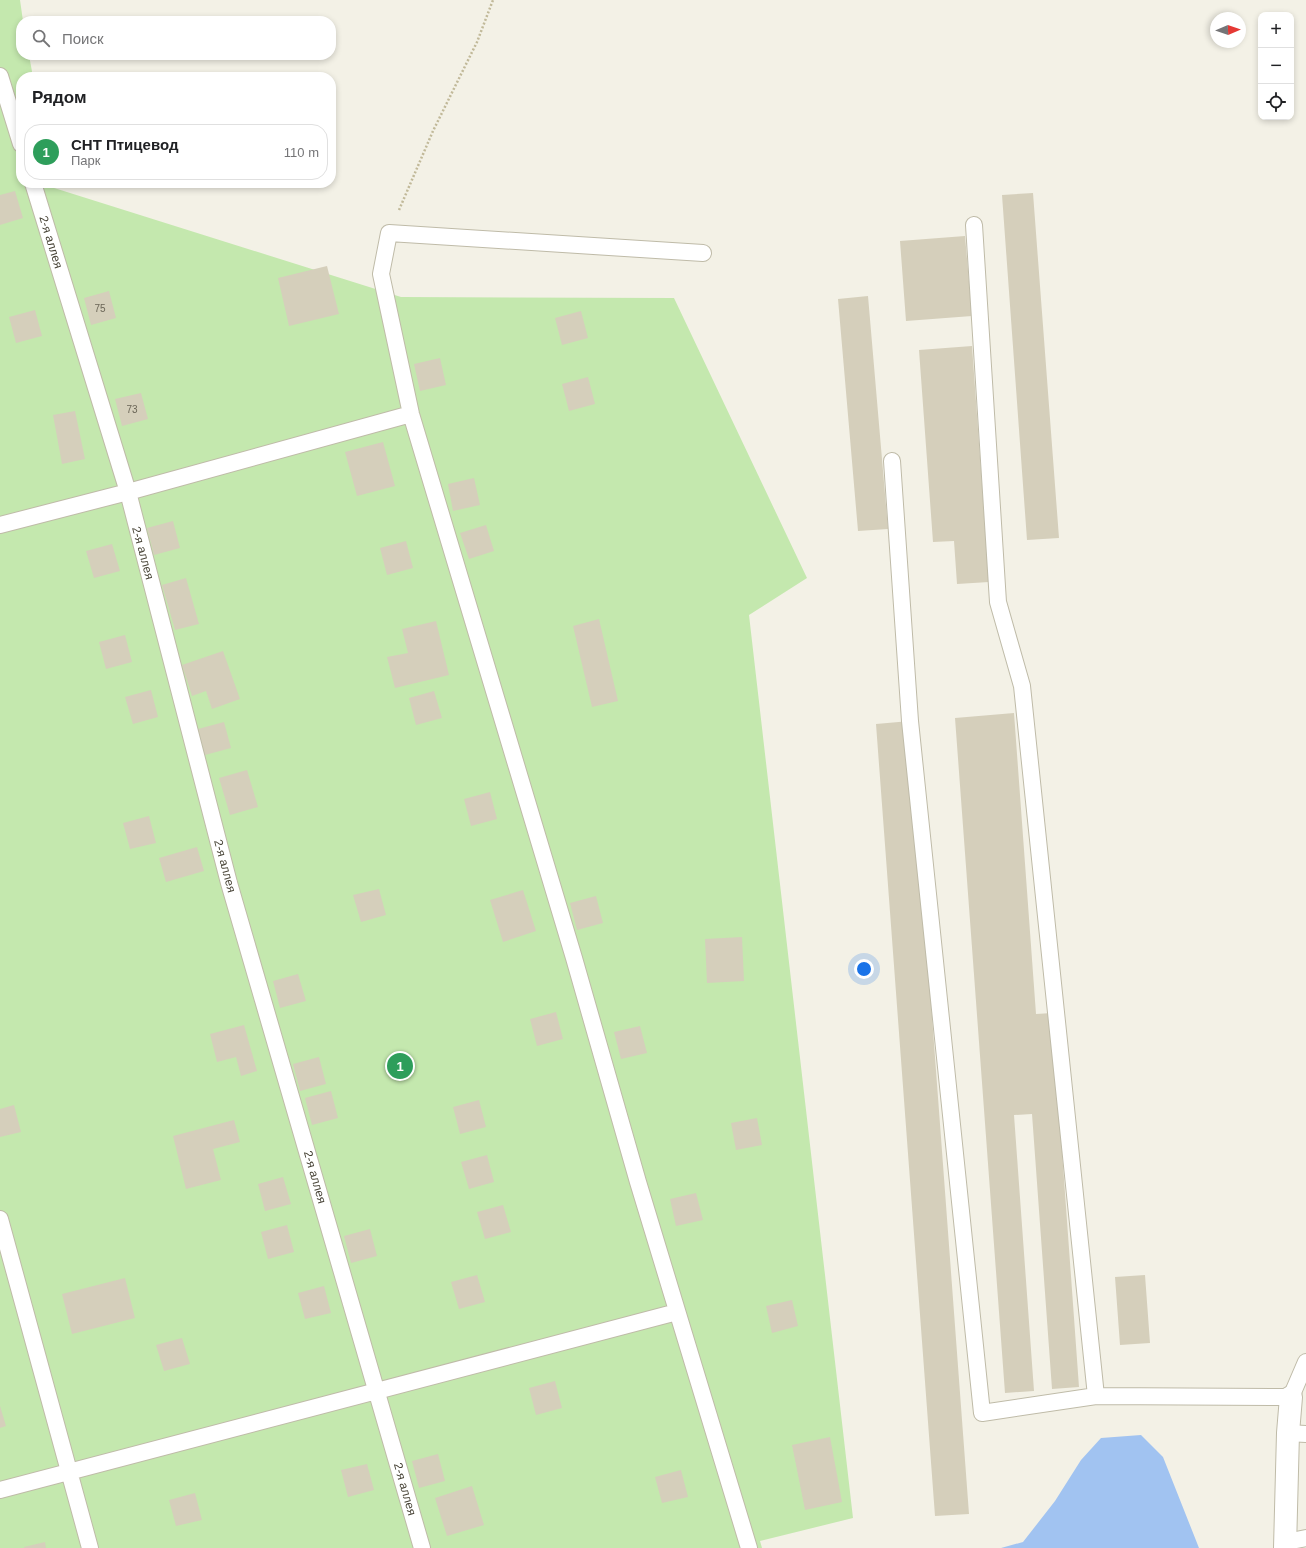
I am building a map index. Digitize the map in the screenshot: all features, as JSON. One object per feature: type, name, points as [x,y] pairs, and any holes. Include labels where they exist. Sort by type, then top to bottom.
[{"type":"street","points":[[1292,1397],[1297,1434],[1292,1543]]},
{"type":"lane","points":[[0,76],[16,128]]},
{"type":"lane","name":"2-я аллея","points":[[35,188],[128,492],[230,883],[422,1548]]},
{"type":"lane","points":[[974,226],[998,602],[1022,686],[1096,1396]]},
{"type":"lane","points":[[703,253],[389,233],[381,274],[411,414],[567,935],[677,1312],[749,1548]]},
{"type":"lane","points":[[0,525],[128,492],[411,414]]},
{"type":"lane","points":[[892,461],[910,721],[982,1413],[1096,1396],[1292,1397],[1306,1362]]},
{"type":"lane","points":[[0,1219],[90,1548]]},
{"type":"lane","points":[[0,1490],[677,1312]]},
{"type":"path","points":[[389,233],[433,131],[477,42],[493,0]]},
{"type":"green space","points":[[0,0],[20,0],[22,16],[16,16],[16,60],[30,60],[32,72],[16,72],[16,188],[54,188],[401,297],[674,298],[807,578],[749,615],[853,1518],[760,1541],[762,1548],[0,1548]]},
{"type":"water","points":[[1141,1435],[1163,1457],[1199,1548],[1001,1548],[1023,1542],[1055,1501],[1081,1460],[1101,1438]]},
{"type":"building","points":[[15,191],[23,218],[0,225],[0,195]]},
{"type":"building","points":[[1033,193],[1059,538],[1027,540],[1002,195]]},
{"type":"building","points":[[965,236],[972,316],[906,321],[900,241]]},
{"type":"building","points":[[327,266],[339,314],[289,326],[278,278]]},
{"type":"building","points":[[109,291],[116,318],[91,325],[84,298]]},
{"type":"building","points":[[868,296],[888,529],[858,531],[838,299]]},
{"type":"building","points":[[35,310],[42,336],[16,343],[9,317]]},
{"type":"building","points":[[581,311],[588,338],[562,345],[555,318]]},
{"type":"building","points":[[972,346],[989,582],[957,584],[954,541],[933,542],[919,350]]},
{"type":"building","points":[[440,358],[446,385],[420,391],[414,364]]},
{"type":"building","points":[[588,377],[595,404],[569,411],[562,384]]},
{"type":"building","points":[[141,393],[148,419],[122,426],[115,399]]},
{"type":"building","points":[[75,411],[85,459],[62,464],[53,415]]},
{"type":"building","points":[[383,442],[395,486],[357,496],[345,452]]},
{"type":"building","points":[[474,478],[480,505],[453,511],[448,484]]},
{"type":"building","points":[[173,521],[180,548],[154,555],[147,528]]},
{"type":"building","points":[[486,525],[494,551],[469,559],[460,533]]},
{"type":"building","points":[[406,541],[413,568],[387,575],[380,548]]},
{"type":"building","points":[[112,544],[120,571],[94,578],[86,551]]},
{"type":"building","points":[[186,578],[199,624],[175,630],[162,585]]},
{"type":"building","points":[[599,619],[618,701],[592,707],[573,626]]},
{"type":"building","points":[[436,621],[449,675],[395,688],[387,657],[408,653],[402,629]]},
{"type":"building","points":[[125,635],[132,662],[106,669],[99,642]]},
{"type":"building","points":[[223,651],[240,699],[212,709],[206,691],[192,696],[182,665]]},
{"type":"building","points":[[151,690],[158,717],[133,724],[125,697]]},
{"type":"building","points":[[434,691],[442,718],[416,725],[409,698]]},
{"type":"building","points":[[1014,713],[1036,1014],[1052,1013],[1079,1387],[1052,1389],[1032,1114],[1014,1115],[1034,1391],[1005,1393],[955,718]]},
{"type":"building","points":[[910,721],[969,1514],[935,1516],[876,724]]},
{"type":"building","points":[[224,722],[231,748],[205,755],[198,729]]},
{"type":"building","points":[[247,770],[258,807],[230,815],[219,778]]},
{"type":"building","points":[[490,792],[497,819],[471,826],[464,799]]},
{"type":"building","points":[[149,816],[156,843],[130,849],[123,823]]},
{"type":"building","points":[[197,847],[204,871],[166,882],[159,858]]},
{"type":"building","points":[[379,889],[386,915],[361,922],[353,895]]},
{"type":"building","points":[[523,890],[536,931],[503,942],[490,900]]},
{"type":"building","points":[[596,896],[603,923],[577,930],[570,903]]},
{"type":"building","points":[[742,937],[744,981],[707,983],[705,939]]},
{"type":"building","points":[[298,974],[306,1001],[280,1008],[273,981]]},
{"type":"building","points":[[556,1012],[563,1039],[537,1046],[530,1019]]},
{"type":"building","points":[[244,1025],[257,1071],[241,1076],[236,1057],[217,1062],[210,1034]]},
{"type":"building","points":[[640,1026],[647,1053],[621,1059],[614,1032]]},
{"type":"building","points":[[319,1057],[326,1084],[300,1091],[293,1064]]},
{"type":"building","points":[[331,1091],[338,1118],[312,1125],[305,1098]]},
{"type":"building","points":[[479,1100],[486,1127],[460,1134],[453,1107]]},
{"type":"building","points":[[14,1105],[21,1132],[0,1137],[0,1109]]},
{"type":"building","points":[[757,1118],[762,1145],[736,1150],[731,1123]]},
{"type":"building","points":[[234,1120],[240,1142],[213,1149],[221,1180],[186,1189],[173,1136]]},
{"type":"building","points":[[487,1155],[494,1182],[469,1189],[461,1162]]},
{"type":"building","points":[[283,1177],[291,1204],[265,1211],[258,1184]]},
{"type":"building","points":[[696,1193],[703,1220],[676,1226],[670,1199]]},
{"type":"building","points":[[503,1205],[511,1232],[485,1239],[477,1212]]},
{"type":"building","points":[[287,1225],[294,1252],[268,1259],[261,1232]]},
{"type":"building","points":[[370,1229],[377,1256],[351,1263],[344,1236]]},
{"type":"building","points":[[477,1275],[485,1302],[459,1309],[451,1282]]},
{"type":"building","points":[[1145,1275],[1150,1343],[1120,1345],[1115,1277]]},
{"type":"building","points":[[125,1278],[135,1318],[72,1334],[62,1294]]},
{"type":"building","points":[[324,1286],[331,1313],[305,1319],[298,1293]]},
{"type":"building","points":[[792,1300],[798,1326],[772,1333],[766,1306]]},
{"type":"building","points":[[182,1338],[190,1364],[164,1371],[156,1345]]},
{"type":"building","points":[[555,1381],[562,1408],[536,1415],[529,1388]]},
{"type":"building","points":[[0,1406],[6,1426],[0,1428]]},
{"type":"building","points":[[830,1437],[842,1502],[805,1510],[792,1445]]},
{"type":"building","points":[[438,1454],[445,1481],[419,1488],[412,1461]]},
{"type":"building","points":[[367,1464],[374,1490],[348,1497],[341,1470]]},
{"type":"building","points":[[681,1470],[688,1497],[662,1503],[655,1477]]},
{"type":"building","points":[[472,1486],[484,1525],[447,1536],[435,1498]]},
{"type":"building","points":[[195,1493],[202,1520],[176,1526],[169,1500]]},
{"type":"building","points":[[45,1542],[46,1548],[24,1548],[24,1547]]},
{"type":"place","name":"СНТ Птицевод","points":[[400,1066]]}]
